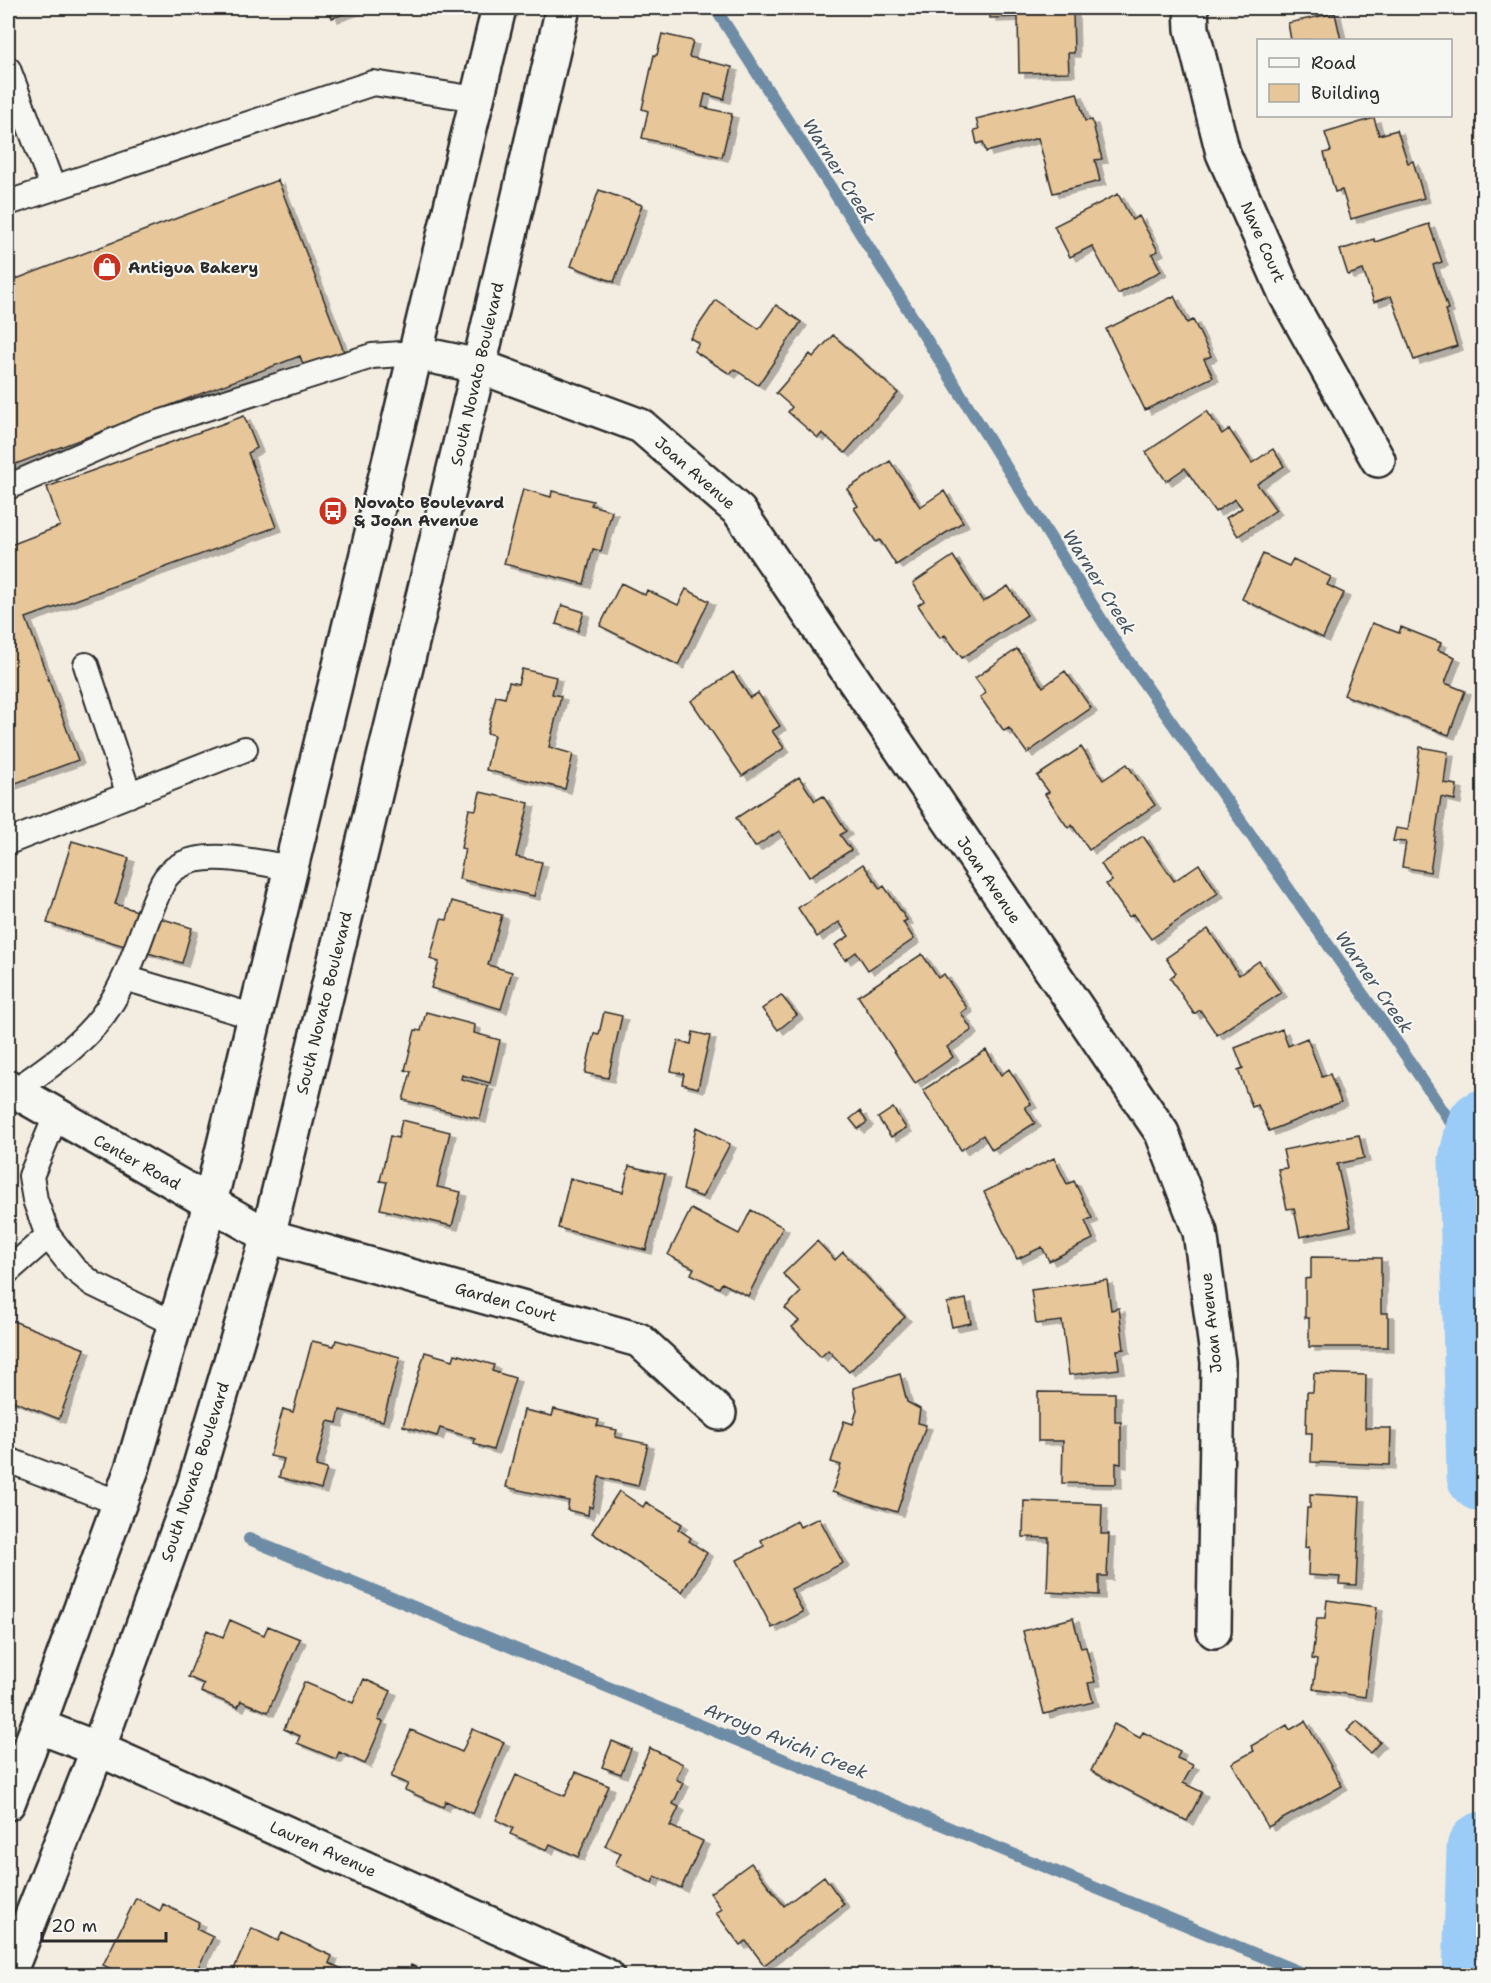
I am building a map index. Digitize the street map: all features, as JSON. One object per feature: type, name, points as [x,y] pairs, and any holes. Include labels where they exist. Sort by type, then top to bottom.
[{"type":"main road","points":[[8,1803],[133,1466],[210,1203],[499,8]]},
{"type":"main road","name":"South Novato Boulevard","points":[[8,1976],[98,1749],[194,1486],[268,1236],[479,366],[562,8]]},
{"type":"main road","name":"Nave Court","points":[[1191,8],[1192,29],[1223,153],[1286,295],[1378,460]]},
{"type":"main road","name":"Joan Avenue","points":[[416,353],[479,366],[641,426],[739,511],[1162,1133],[1200,1232],[1218,1362],[1214,1631]]},
{"type":"main road","name":"Center Road","points":[[10,1089],[268,1236]]},
{"type":"main road","name":"Garden Court","points":[[268,1236],[639,1340],[719,1413]]},
{"type":"main road","name":"Lauren Avenue","points":[[38,1726],[98,1749],[607,1976]]},
{"type":"lane","points":[[8,69],[53,188]]},
{"type":"lane","points":[[8,202],[373,83],[477,99]]},
{"type":"lane","points":[[8,487],[142,428],[321,374],[372,356],[416,353]]},
{"type":"lane","points":[[86,664],[129,795]]},
{"type":"lane","points":[[8,842],[245,749]]},
{"type":"lane","points":[[10,1089],[60,1059],[99,1021],[125,978],[164,880],[177,867],[193,859],[228,859],[291,868]]},
{"type":"lane","points":[[125,978],[255,1017]]},
{"type":"lane","points":[[56,1116],[32,1176],[35,1200],[48,1236],[74,1269],[93,1284],[175,1324]]},
{"type":"lane","points":[[8,1271],[48,1236]]},
{"type":"lane","points":[[8,1460],[119,1503]]},
{"type":"building","points":[[329,8],[361,8],[332,18]]},
{"type":"building","points":[[990,8],[1066,8],[1066,12],[1073,12],[1074,53],[1068,53],[1069,72],[1019,73],[1018,17],[990,18]]},
{"type":"building","points":[[1335,13],[1341,39],[1291,39],[1288,23]]},
{"type":"building","points":[[662,34],[693,41],[689,57],[732,67],[724,99],[705,94],[702,107],[732,114],[722,157],[642,138],[648,111],[642,109],[654,55],[657,55]]},
{"type":"building","points":[[1077,93],[1085,121],[1092,120],[1102,159],[1095,160],[1100,181],[1053,193],[1038,138],[986,152],[983,142],[977,144],[974,130],[979,129],[976,119]]},
{"type":"building","points":[[1374,118],[1379,135],[1397,130],[1408,163],[1413,161],[1424,198],[1351,219],[1342,190],[1335,192],[1324,153],[1331,151],[1325,133]]},
{"type":"building","points":[[278,180],[344,352],[304,367],[300,356],[8,467],[8,282]]},
{"type":"building","points":[[599,190],[642,205],[614,282],[571,266]]},
{"type":"building","points":[[1118,194],[1132,220],[1139,216],[1158,251],[1152,254],[1161,271],[1118,294],[1092,246],[1070,257],[1054,226]]},
{"type":"building","points":[[1429,224],[1442,262],[1433,265],[1448,309],[1445,310],[1457,346],[1414,360],[1391,296],[1374,302],[1363,270],[1348,275],[1340,250],[1374,239],[1375,242]]},
{"type":"building","points":[[1174,296],[1187,323],[1193,320],[1211,356],[1204,359],[1213,377],[1145,410],[1106,329]]},
{"type":"building","points":[[716,300],[759,329],[776,305],[801,322],[758,385],[734,369],[730,374],[694,351],[699,343],[690,338]]},
{"type":"building","points":[[833,335],[898,393],[845,453],[822,433],[818,438],[788,412],[792,407],[776,393],[810,354],[813,357]]},
{"type":"building","points":[[1207,411],[1222,434],[1229,429],[1252,463],[1273,449],[1284,466],[1257,484],[1276,510],[1238,536],[1226,518],[1242,508],[1235,499],[1215,512],[1185,468],[1166,481],[1146,452]]},
{"type":"building","points":[[244,416],[257,448],[248,453],[276,527],[26,618],[78,760],[8,786],[8,546],[60,526],[47,487]]},
{"type":"building","points":[[890,461],[920,507],[944,491],[963,522],[896,565],[880,540],[876,542],[854,508],[858,506],[847,489]]},
{"type":"building","points":[[523,489],[551,497],[552,491],[593,501],[591,505],[612,511],[601,551],[593,549],[584,584],[504,564]]},
{"type":"building","points":[[1263,554],[1289,566],[1293,559],[1331,577],[1327,585],[1344,593],[1323,638],[1242,599]]},
{"type":"building","points":[[953,556],[983,602],[1008,586],[1027,615],[962,658],[945,635],[940,638],[918,605],[924,601],[913,583]]},
{"type":"building","points":[[621,583],[645,595],[647,590],[678,605],[686,589],[709,601],[678,665],[600,626]]},
{"type":"building","points":[[562,605],[584,612],[578,631],[556,624]]},
{"type":"building","points":[[1372,623],[1399,633],[1401,627],[1441,643],[1438,650],[1455,657],[1445,683],[1465,691],[1449,735],[1344,695]]},
{"type":"building","points":[[1017,649],[1043,687],[1065,671],[1091,708],[1027,753],[1009,728],[1004,731],[980,697],[986,693],[975,678]]},
{"type":"building","points":[[522,669],[556,677],[552,694],[561,696],[549,747],[573,754],[565,789],[486,770],[494,735],[487,733],[496,696],[505,698],[509,682],[518,684]]},
{"type":"building","points":[[733,672],[750,698],[758,693],[780,726],[772,731],[784,748],[742,776],[691,701]]},
{"type":"building","points":[[1081,747],[1103,780],[1127,764],[1155,805],[1089,850],[1072,825],[1068,828],[1045,794],[1049,792],[1037,776]]},
{"type":"building","points":[[1420,747],[1448,752],[1444,783],[1457,785],[1455,800],[1441,797],[1430,872],[1402,867],[1406,842],[1393,841],[1396,828],[1408,830]]},
{"type":"building","points":[[799,777],[815,801],[823,796],[846,831],[840,835],[851,850],[809,877],[779,831],[755,847],[736,818]]},
{"type":"building","points":[[480,792],[529,803],[516,857],[542,862],[534,896],[459,879],[465,849],[461,848],[469,809],[476,810]]},
{"type":"building","points":[[1143,836],[1174,881],[1199,864],[1218,893],[1151,939],[1133,914],[1129,917],[1106,884],[1112,881],[1101,864]]},
{"type":"building","points":[[72,841],[129,858],[115,904],[192,928],[182,963],[47,923]]},
{"type":"building","points":[[863,864],[880,889],[884,886],[907,920],[903,922],[914,939],[868,970],[856,952],[845,960],[835,945],[849,936],[839,922],[817,937],[798,908]]},
{"type":"building","points":[[452,901],[502,915],[488,965],[512,972],[501,1009],[431,988],[439,962],[430,959],[441,919],[447,920]]},
{"type":"building","points":[[1208,929],[1239,975],[1259,961],[1281,993],[1217,1035],[1200,1010],[1194,1014],[1170,978],[1176,973],[1166,958]]},
{"type":"building","points":[[922,954],[938,978],[944,974],[967,1008],[961,1013],[972,1030],[947,1047],[953,1057],[915,1083],[858,996]]},
{"type":"building","points":[[781,995],[797,1015],[778,1030],[762,1009]]},
{"type":"building","points":[[426,1012],[475,1025],[474,1033],[500,1040],[490,1083],[462,1075],[461,1079],[488,1086],[480,1119],[403,1100],[411,1072],[405,1070],[415,1030],[421,1031]]},
{"type":"building","points":[[604,1012],[622,1016],[608,1078],[585,1073],[594,1033],[599,1034]]},
{"type":"building","points":[[1282,1029],[1288,1046],[1307,1038],[1322,1077],[1330,1074],[1341,1102],[1269,1131],[1258,1105],[1252,1107],[1238,1070],[1243,1068],[1235,1048]]},
{"type":"building","points":[[693,1032],[710,1036],[698,1088],[682,1084],[684,1074],[671,1071],[678,1041],[691,1044]]},
{"type":"building","points":[[986,1050],[1001,1075],[1009,1069],[1031,1104],[1025,1107],[1035,1123],[992,1150],[983,1135],[961,1150],[923,1090]]},
{"type":"building","points":[[893,1108],[906,1128],[891,1137],[878,1118]]},
{"type":"building","points":[[860,1111],[867,1122],[858,1129],[850,1119]]},
{"type":"building","points":[[402,1120],[450,1132],[437,1187],[461,1192],[452,1226],[380,1209],[387,1182],[380,1181],[390,1136],[398,1138]]},
{"type":"building","points":[[696,1127],[730,1144],[702,1197],[683,1190]]},
{"type":"building","points":[[1359,1135],[1364,1158],[1337,1164],[1351,1226],[1300,1237],[1294,1208],[1287,1209],[1278,1169],[1287,1168],[1283,1150]]},
{"type":"building","points":[[1054,1158],[1067,1184],[1074,1181],[1092,1218],[1085,1221],[1093,1239],[1049,1261],[1042,1247],[1017,1259],[984,1192]]},
{"type":"building","points":[[629,1166],[665,1174],[646,1250],[558,1228],[570,1179],[623,1192]]},
{"type":"building","points":[[691,1209],[739,1234],[751,1210],[783,1227],[748,1296],[722,1283],[719,1288],[691,1274],[694,1268],[668,1255]]},
{"type":"building","points":[[817,1241],[835,1260],[843,1252],[905,1317],[849,1372],[828,1350],[821,1357],[792,1327],[799,1321],[785,1308],[801,1292],[783,1274]]},
{"type":"building","points":[[1311,1257],[1381,1258],[1381,1313],[1388,1313],[1388,1347],[1309,1347],[1309,1318],[1305,1318],[1305,1279],[1311,1278]]},
{"type":"building","points":[[1107,1280],[1111,1310],[1119,1308],[1124,1349],[1117,1350],[1119,1369],[1069,1375],[1062,1321],[1036,1324],[1031,1290]]},
{"type":"building","points":[[966,1299],[971,1323],[952,1327],[947,1303]]},
{"type":"building","points":[[8,1319],[85,1349],[59,1419],[8,1399]]},
{"type":"building","points":[[336,1340],[400,1357],[383,1421],[340,1410],[337,1423],[328,1421],[316,1466],[327,1469],[321,1489],[279,1477],[284,1459],[270,1456],[283,1409],[293,1412],[312,1341],[334,1346]]},
{"type":"building","points":[[425,1352],[453,1360],[455,1354],[494,1365],[492,1371],[515,1378],[493,1450],[474,1444],[475,1439],[440,1428],[437,1436],[403,1426]]},
{"type":"building","points":[[1314,1373],[1366,1375],[1365,1428],[1391,1428],[1390,1465],[1311,1462],[1312,1433],[1306,1433],[1307,1392],[1313,1392]]},
{"type":"building","points":[[900,1374],[907,1402],[920,1409],[918,1423],[926,1425],[897,1512],[832,1492],[841,1465],[831,1462],[844,1421],[853,1424],[857,1410],[853,1388]]},
{"type":"building","points":[[1038,1392],[1115,1393],[1115,1422],[1121,1422],[1121,1464],[1116,1463],[1116,1484],[1062,1483],[1063,1441],[1038,1441]]},
{"type":"building","points":[[554,1409],[599,1420],[597,1426],[617,1430],[615,1437],[648,1444],[638,1486],[599,1477],[592,1508],[589,1506],[588,1515],[567,1510],[569,1501],[506,1487],[524,1410],[552,1416]]},
{"type":"building","points":[[619,1491],[643,1507],[646,1502],[682,1524],[678,1529],[691,1538],[689,1541],[707,1553],[682,1592],[592,1533]]},
{"type":"building","points":[[1310,1494],[1360,1497],[1356,1585],[1339,1584],[1340,1577],[1308,1575],[1309,1547],[1305,1548]]},
{"type":"building","points":[[1024,1501],[1102,1504],[1101,1534],[1109,1534],[1107,1576],[1099,1576],[1099,1595],[1047,1592],[1049,1538],[1023,1537]]},
{"type":"building","points":[[819,1518],[843,1563],[791,1589],[803,1612],[772,1628],[737,1560],[764,1546],[761,1540],[797,1521],[800,1527]]},
{"type":"building","points":[[1327,1600],[1377,1607],[1365,1697],[1313,1689],[1317,1660],[1312,1659],[1317,1618],[1325,1618]]},
{"type":"building","points":[[1073,1618],[1081,1648],[1086,1647],[1095,1682],[1088,1683],[1093,1702],[1044,1714],[1023,1631]]},
{"type":"building","points":[[230,1620],[264,1635],[268,1626],[300,1639],[268,1712],[241,1701],[238,1707],[201,1692],[204,1684],[188,1677],[207,1630],[223,1637]]},
{"type":"building","points":[[364,1679],[391,1691],[378,1720],[383,1722],[365,1764],[339,1752],[336,1759],[297,1743],[300,1736],[284,1729],[304,1682],[353,1703]]},
{"type":"building","points":[[1305,1721],[1342,1786],[1268,1827],[1232,1763],[1254,1751],[1251,1746],[1287,1725],[1290,1730]]},
{"type":"building","points":[[1357,1721],[1380,1742],[1370,1753],[1347,1731]]},
{"type":"building","points":[[1114,1724],[1140,1738],[1143,1732],[1180,1751],[1177,1758],[1193,1765],[1183,1783],[1202,1792],[1187,1821],[1091,1771]]},
{"type":"building","points":[[472,1729],[504,1742],[473,1814],[446,1801],[443,1807],[405,1790],[408,1784],[391,1777],[411,1730],[462,1752]]},
{"type":"building","points":[[612,1741],[631,1749],[621,1774],[602,1767]]},
{"type":"building","points":[[650,1748],[683,1764],[676,1779],[683,1783],[673,1804],[679,1807],[670,1826],[703,1841],[681,1888],[655,1876],[652,1883],[615,1865],[621,1853],[605,1846]]},
{"type":"building","points":[[576,1772],[609,1786],[578,1857],[550,1844],[547,1850],[510,1834],[513,1828],[496,1820],[516,1775],[565,1796]]},
{"type":"building","points":[[751,1863],[784,1906],[824,1876],[844,1904],[764,1965],[746,1941],[740,1945],[716,1913],[722,1909],[710,1893]]},
{"type":"building","points":[[136,1898],[160,1911],[163,1904],[199,1922],[196,1929],[213,1937],[194,1976],[125,1976],[103,1965]]},
{"type":"building","points":[[252,1928],[278,1941],[282,1933],[332,1956],[329,1963],[342,1969],[340,1976],[231,1976]]},
{"type":"building","points":[[411,1965],[435,1976],[406,1976]]},
{"type":"building","points":[[1132,1967],[1135,1976],[1112,1976]]},
{"type":"waterway","name":"Warner Creek","points":[[715,8],[855,225],[1118,646],[1400,1047],[1476,1160]]},
{"type":"waterway","points":[[1484,1127],[1476,1160],[1484,1475]]},
{"type":"waterway","name":"Arroyo Avichi Creek","points":[[249,1539],[1309,1976]]},
{"type":"waterway","points":[[1480,1976],[1484,1849]]},
{"type":"place","name":"Antigua Bakery","points":[[107,267]]},
{"type":"place","name":"Novato Boulevard & Joan Avenue","points":[[333,511]]}]
